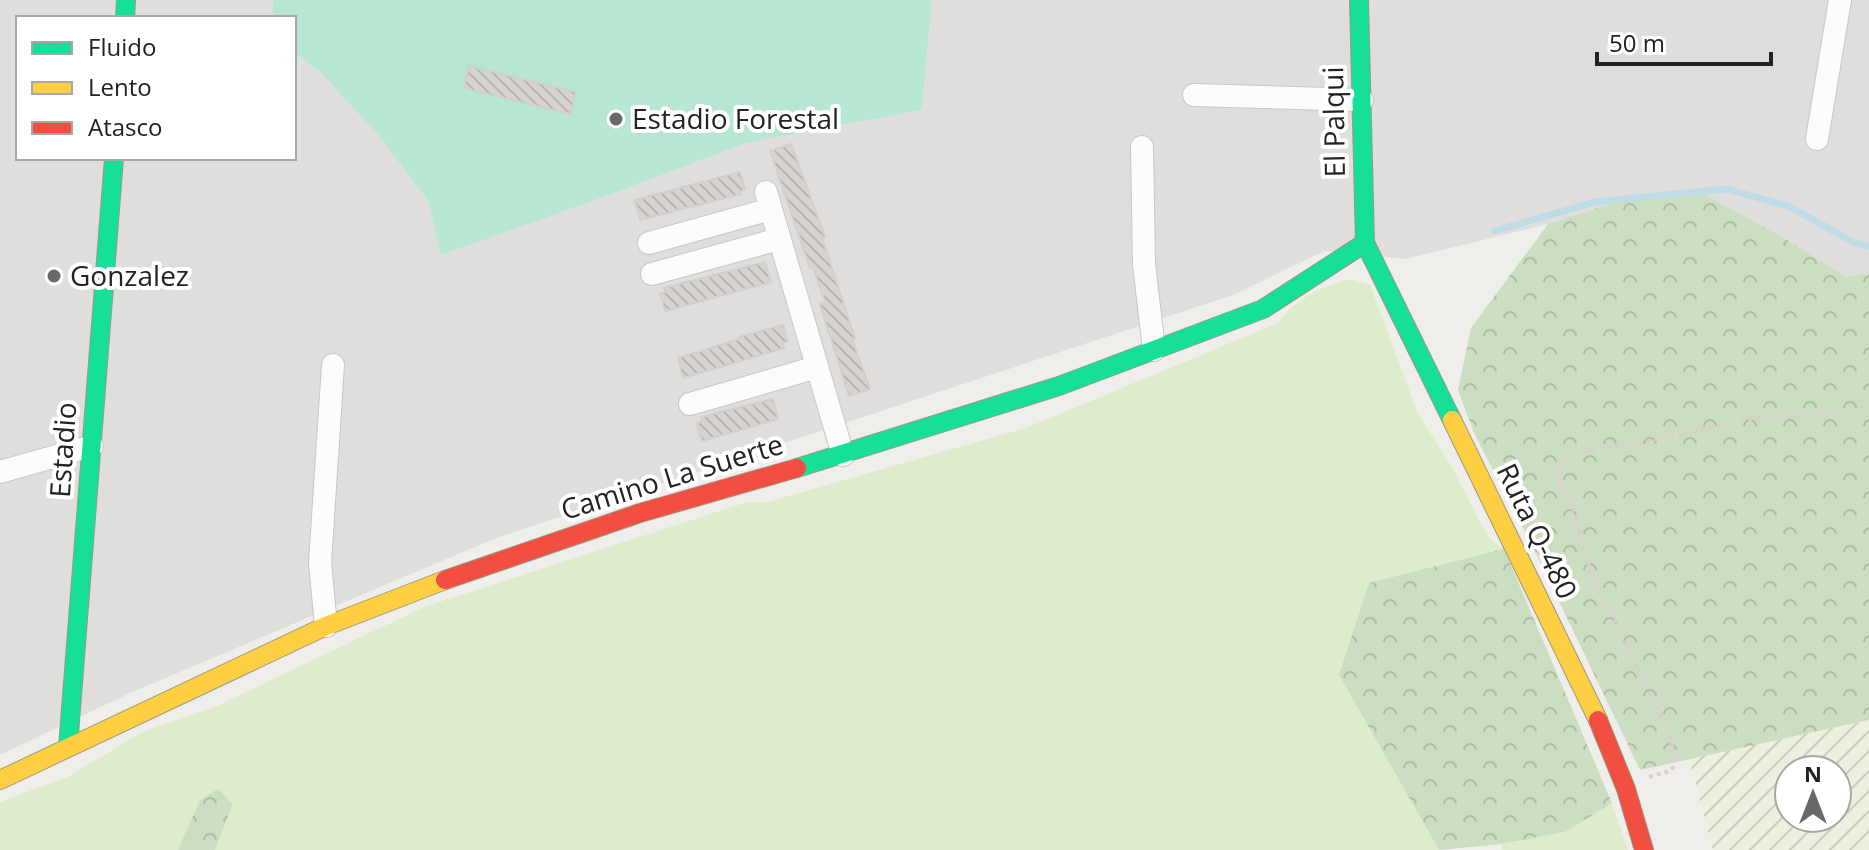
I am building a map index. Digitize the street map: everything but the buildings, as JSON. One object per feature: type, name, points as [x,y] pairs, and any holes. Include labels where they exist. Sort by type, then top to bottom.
[{"type":"street","name":"El Palqui","points":[[1359,0],[1365,243]]},
{"type":"street","points":[[1817,139],[1840,0]]},
{"type":"street","points":[[1194,95],[1362,100]]},
{"type":"street","points":[[1142,147],[1144,264],[1154,350]]},
{"type":"street","name":"Estadio","points":[[68,747],[114,160]]},
{"type":"street","points":[[649,243],[768,200],[843,455]]},
{"type":"street","points":[[652,274],[779,239]]},
{"type":"street","name":"Camino La Suerte","points":[[0,780],[326,626],[481,566],[640,513],[843,455],[1059,386],[1263,309],[1365,243]]},
{"type":"street","name":"Ruta Q-480","points":[[1365,243],[1592,709],[1624,783],[1644,850]]},
{"type":"street","points":[[326,626],[320,563],[333,365]]},
{"type":"street","points":[[690,404],[817,367]]},
{"type":"street","points":[[0,472],[92,446]]},
{"type":"path","points":[[1624,783],[1670,771],[1674,766],[1672,743],[1637,663],[1592,578],[1575,512],[1561,484],[1559,472],[1562,460],[1566,454],[1576,451],[1635,444],[1747,419],[1839,413],[1869,406]]},
{"type":"shaded area","points":[[0,0],[273,0],[273,16],[16,16],[16,160],[296,160],[296,54],[320,72],[378,135],[428,201],[442,254],[746,143],[922,110],[932,0],[1869,0],[1869,273],[1847,277],[1695,189],[1613,203],[1548,224],[1405,259],[1324,251],[1233,295],[496,538],[130,693],[0,755]]},
{"type":"green space","name":"Estadio Forestal","points":[[273,0],[932,0],[922,110],[746,143],[441,255],[428,201],[378,135],[320,72],[296,54],[296,16],[273,16]]},
{"type":"green space","points":[[1695,189],[1847,277],[1869,273],[1869,720],[1640,770],[1533,547],[1474,433],[1458,390],[1471,328],[1548,224],[1613,203]]},
{"type":"green space","points":[[1350,279],[1370,285],[1418,414],[1452,467],[1481,524],[1492,541],[1504,549],[1339,675],[1439,850],[215,850],[233,804],[190,826],[178,850],[0,850],[0,803],[5,800],[68,777],[140,733],[217,706],[424,607],[747,502],[768,502],[1026,428],[1278,323],[1310,295]]},
{"type":"green space","points":[[1504,549],[1612,803],[1565,832],[1501,844],[1439,850],[1339,675],[1369,583]]},
{"type":"green space","points":[[1869,720],[1869,850],[1713,850],[1689,759]]},
{"type":"green space","points":[[218,789],[233,804],[215,850],[178,850],[200,800]]},
{"type":"green space","points":[[1612,803],[1628,850],[1502,850],[1501,844],[1565,832]]},
{"type":"waterway","points":[[1494,231],[1595,202],[1727,189],[1788,206],[1855,243],[1869,246]]},
{"type":"traffic: fast","points":[[125,16],[126,0]]},
{"type":"traffic: fast","points":[[1359,0],[1365,243],[1452,420]]},
{"type":"traffic: fast","points":[[68,747],[114,160]]},
{"type":"traffic: fast","points":[[797,468],[1059,386],[1263,309],[1365,243]]},
{"type":"traffic: slow","points":[[1452,420],[1598,720]]},
{"type":"traffic: slow","points":[[0,780],[326,626],[445,580]]},
{"type":"traffic: jam","points":[[445,580],[640,513],[797,468]]},
{"type":"traffic: jam","points":[[1598,720],[1626,789],[1644,850]]},
{"type":"place","name":"Estadio Forestal","points":[[616,119]]},
{"type":"place","name":"Gonzalez","points":[[54,276]]}]
